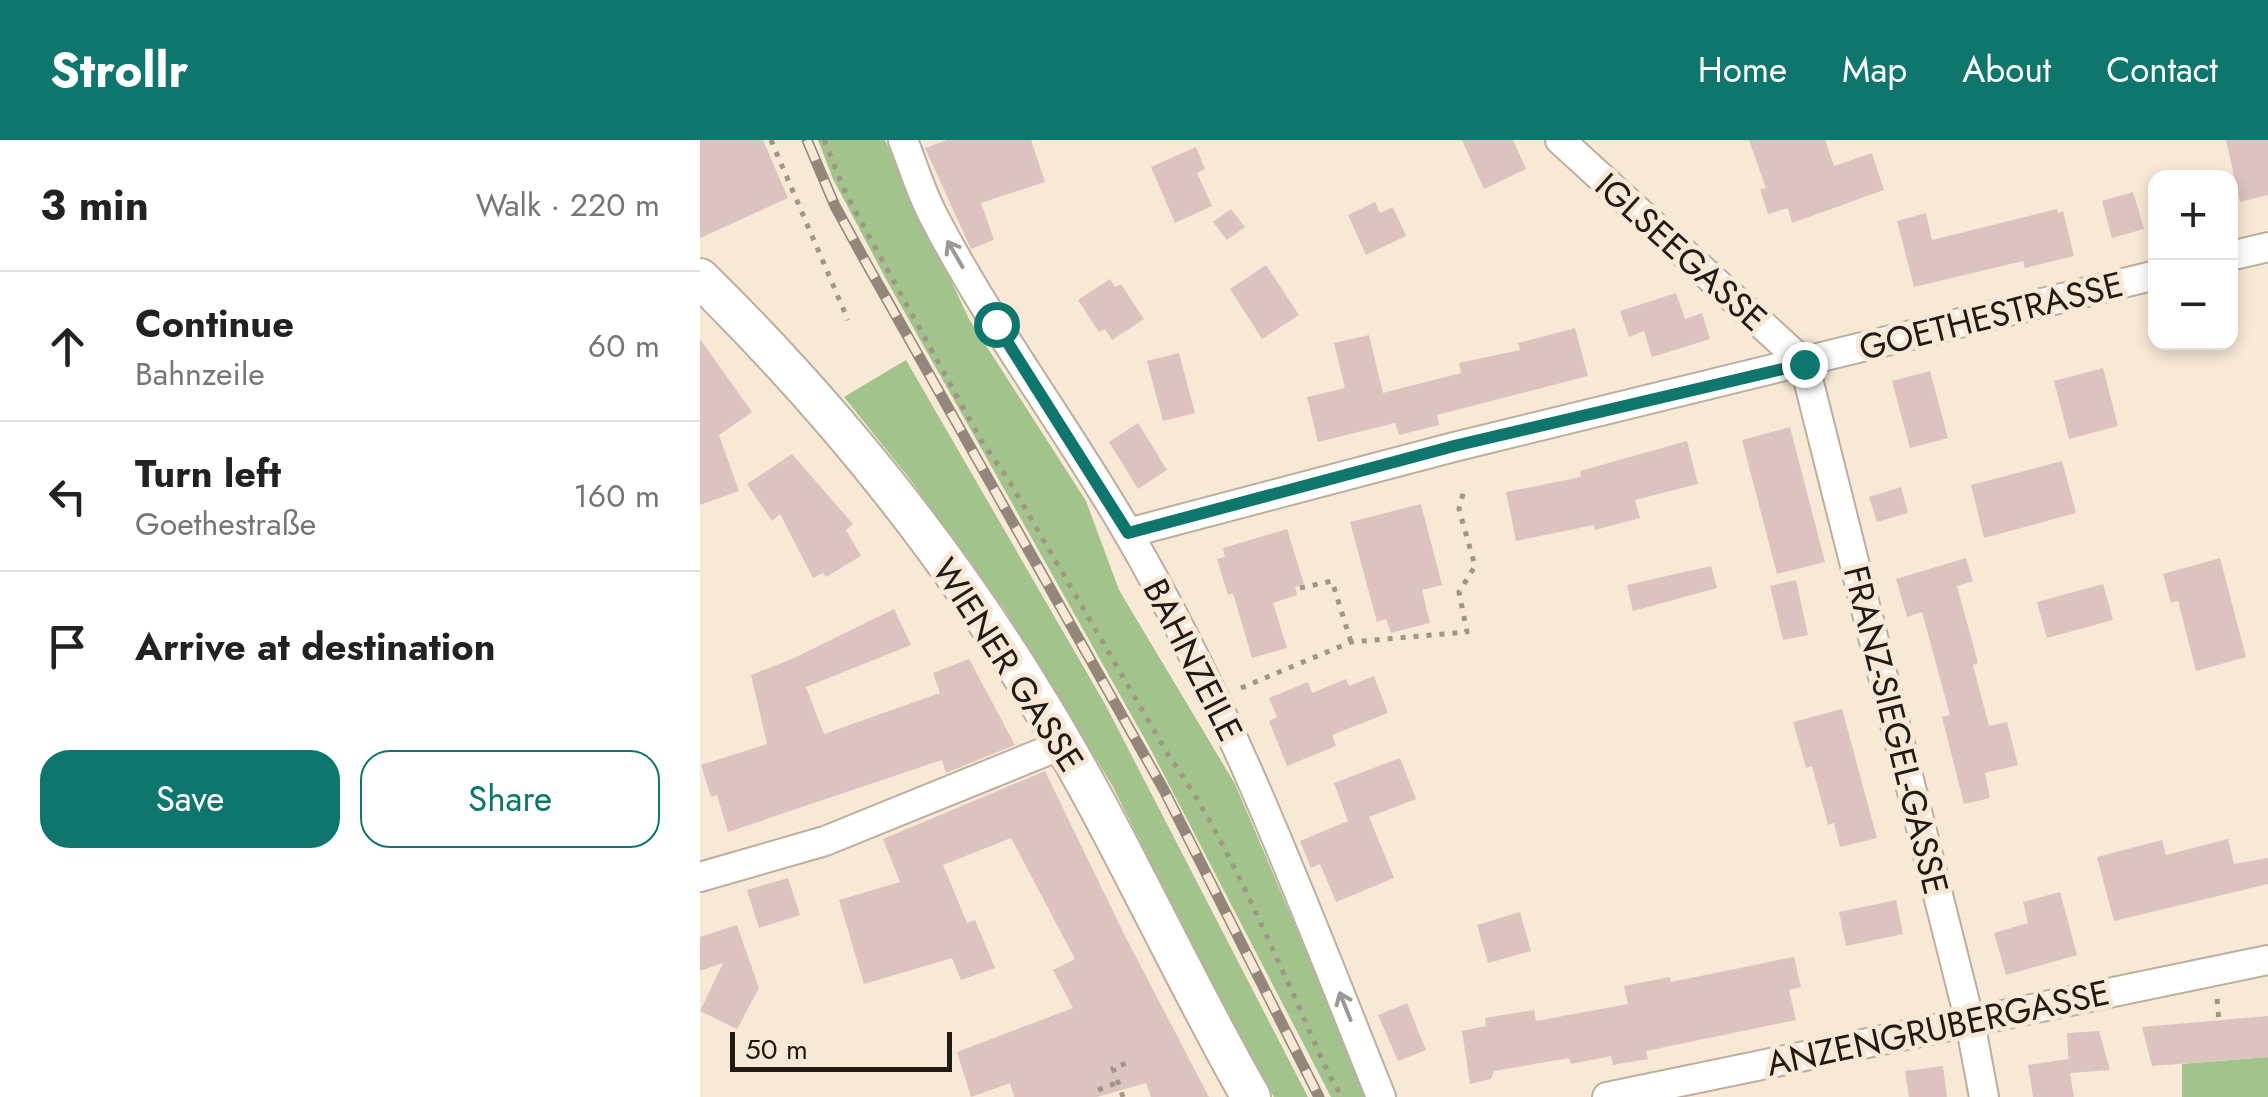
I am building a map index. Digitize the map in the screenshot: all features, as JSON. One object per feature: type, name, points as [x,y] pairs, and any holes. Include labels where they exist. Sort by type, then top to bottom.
[{"type":"main road","name":"WIENER GASSE","points":[[700,278],[802,386],[889,488],[981,615],[1064,744],[1251,1097]]},
{"type":"street","name":"BAHNZEILE","points":[[903,140],[932,215],[1128,533],[1216,700],[1262,799],[1381,1097]]},
{"type":"street","name":"IGLSEEGASSE","points":[[1560,140],[1804,364]]},
{"type":"street","points":[[2238,254],[2268,246]]},
{"type":"street","name":"GOETHESTRASSE","points":[[1128,533],[1454,446],[1804,364],[2148,277]]},
{"type":"street","name":"FRANZ-SIEGEL-GASSE","points":[[1804,364],[1970,1022],[1984,1097]]},
{"type":"street","points":[[700,877],[825,842],[1064,744]]},
{"type":"street","name":"ANZENGRUBERGASSE","points":[[1607,1097],[2268,960]]},
{"type":"path","points":[[771,140],[848,320]]},
{"type":"path","points":[[824,140],[847,196],[982,442],[1008,479],[1190,786],[1248,896],[1324,1068],[1342,1097]]},
{"type":"path","points":[[1216,700],[1350,642],[1467,632],[1459,592],[1475,566],[1460,509],[1465,486]]},
{"type":"path","points":[[1300,588],[1332,581],[1350,642]]},
{"type":"path","points":[[1124,1097],[1114,1068],[1132,1061]]},
{"type":"path","points":[[1098,1090],[1118,1082]]},
{"type":"green space","points":[[818,140],[885,140],[969,319],[1086,501],[1119,590],[1235,784],[1368,1097],[1331,1097],[1151,750],[887,281],[833,179]]},
{"type":"green space","points":[[906,360],[1105,704],[1308,1097],[1274,1097],[1212,985],[1112,785],[1004,609],[909,478],[844,397]]},
{"type":"green space","points":[[2268,1057],[2268,1097],[2182,1097],[2182,1064]]},
{"type":"building","points":[[700,140],[763,140],[788,198],[700,238]]},
{"type":"building","points":[[947,140],[1031,140],[1045,182],[981,203],[994,240],[971,249],[925,148]]},
{"type":"building","points":[[1462,140],[1513,140],[1526,169],[1484,189]]},
{"type":"building","points":[[1749,140],[1825,140],[1834,166],[1872,153],[1884,190],[1792,223],[1788,208],[1768,214],[1760,189],[1766,188]]},
{"type":"building","points":[[2226,140],[2268,140],[2268,195],[2240,202],[2238,170],[2233,170]]},
{"type":"building","points":[[1196,147],[1205,169],[1197,173],[1212,206],[1175,223],[1151,167]]},
{"type":"building","points":[[2133,192],[2144,229],[2112,238],[2102,201]]},
{"type":"building","points":[[1375,202],[1380,213],[1393,207],[1406,236],[1366,255],[1348,215]]},
{"type":"building","points":[[1231,209],[1245,227],[1227,240],[1213,222]]},
{"type":"building","points":[[2057,209],[2058,213],[2063,211],[2074,256],[2025,268],[2023,261],[1914,287],[1897,221],[1926,213],[1932,240]]},
{"type":"building","points":[[1266,265],[1299,315],[1262,339],[1230,289]]},
{"type":"building","points":[[1110,279],[1115,287],[1121,284],[1144,319],[1112,340],[1105,329],[1099,332],[1078,300]]},
{"type":"building","points":[[1676,293],[1685,319],[1702,313],[1710,339],[1652,357],[1644,331],[1629,337],[1620,311]]},
{"type":"building","points":[[1575,328],[1588,376],[1437,415],[1439,425],[1399,435],[1395,423],[1318,442],[1307,397],[1345,388],[1334,343],[1369,335],[1383,393],[1461,373],[1459,363],[1520,350],[1518,343]]},
{"type":"building","points":[[700,339],[752,412],[719,435],[739,491],[700,505]]},
{"type":"building","points":[[1179,353],[1195,413],[1163,421],[1147,361]]},
{"type":"building","points":[[2103,368],[2118,426],[2069,439],[2054,381]]},
{"type":"building","points":[[1930,371],[1948,438],[1910,448],[1892,381]]},
{"type":"building","points":[[1138,423],[1167,470],[1138,489],[1109,442]]},
{"type":"building","points":[[1790,427],[1825,562],[1777,574],[1742,440]]},
{"type":"building","points":[[1687,441],[1698,484],[1635,500],[1640,518],[1595,530],[1594,525],[1516,541],[1506,492],[1581,477],[1580,471]]},
{"type":"building","points":[[792,454],[853,524],[846,530],[861,556],[826,577],[823,573],[813,578],[780,514],[772,521],[747,484]]},
{"type":"building","points":[[2062,461],[2076,513],[1984,538],[1971,485]]},
{"type":"building","points":[[1901,487],[1908,513],[1877,522],[1869,497]]},
{"type":"building","points":[[1421,504],[1442,585],[1422,590],[1430,623],[1391,633],[1386,619],[1377,622],[1350,522]]},
{"type":"building","points":[[1287,529],[1304,584],[1295,587],[1297,595],[1273,603],[1287,648],[1252,658],[1233,593],[1228,595],[1217,559],[1225,557],[1223,548]]},
{"type":"building","points":[[1966,558],[1973,581],[1957,586],[1978,663],[1973,665],[1989,726],[2007,722],[2018,765],[1985,773],[1990,798],[1964,804],[1942,717],[1950,715],[1922,612],[1907,617],[1896,579]]},
{"type":"building","points":[[2220,558],[2246,657],[2196,671],[2178,601],[2171,603],[2163,574]]},
{"type":"building","points":[[1711,566],[1717,588],[1633,611],[1627,585]]},
{"type":"building","points":[[1796,580],[1808,635],[1783,640],[1770,586]]},
{"type":"building","points":[[2103,584],[2113,620],[2047,638],[2037,602]]},
{"type":"building","points":[[894,609],[911,645],[806,687],[824,734],[940,693],[933,673],[969,659],[1015,745],[946,773],[942,760],[728,832],[717,795],[711,797],[701,765],[767,744],[751,675]]},
{"type":"building","points":[[1374,676],[1388,713],[1332,735],[1336,746],[1287,766],[1269,721],[1277,717],[1269,698],[1308,682],[1312,693],[1346,679],[1349,686]]},
{"type":"building","points":[[1842,709],[1877,838],[1840,847],[1834,823],[1828,825],[1812,766],[1806,768],[1793,722]]},
{"type":"building","points":[[1400,758],[1416,799],[1369,817],[1394,878],[1336,902],[1320,864],[1311,868],[1300,841],[1348,821],[1334,783]]},
{"type":"building","points":[[1045,771],[1209,1097],[1151,1097],[1146,1083],[1097,1097],[1014,1097],[1010,1083],[971,1097],[957,1052],[1073,1008],[1053,970],[1075,959],[1011,838],[943,865],[967,923],[975,920],[995,968],[961,980],[952,958],[864,984],[839,900],[900,882],[883,839]]},
{"type":"building","points":[[2228,839],[2234,864],[2268,858],[2268,884],[2114,921],[2097,857],[2162,840],[2166,855]]},
{"type":"building","points":[[788,878],[800,915],[759,928],[747,890]]},
{"type":"building","points":[[2060,892],[2077,955],[2006,975],[1994,933],[2028,923],[2023,902]]},
{"type":"building","points":[[1896,900],[1903,934],[1846,946],[1839,912]]},
{"type":"building","points":[[1520,912],[1531,951],[1488,963],[1477,925]]},
{"type":"building","points":[[737,925],[759,988],[737,1029],[700,1011],[723,963],[700,971],[700,937]]},
{"type":"building","points":[[1794,957],[1801,987],[1789,990],[1796,1020],[1646,1051],[1648,1059],[1613,1065],[1611,1056],[1571,1064],[1569,1058],[1494,1071],[1491,1079],[1470,1084],[1462,1031],[1486,1026],[1485,1018],[1534,1010],[1536,1021],[1628,1004],[1624,986],[1670,977],[1671,982]]},
{"type":"building","points":[[1407,1003],[1426,1050],[1398,1061],[1378,1015]]},
{"type":"building","points":[[2268,1016],[2268,1057],[2152,1066],[2142,1027]]},
{"type":"building","points":[[2099,1031],[2110,1070],[2070,1073],[2074,1097],[2033,1097],[2028,1065],[2068,1059],[2069,1070],[2067,1033]]},
{"type":"building","points":[[1943,1066],[1947,1097],[1909,1097],[1905,1071]]},
{"type":"railway","points":[[807,140],[835,206],[864,259],[1164,790],[1319,1097]]},
{"type":"route","points":[[996,324],[1128,533],[1454,446],[1804,364]]}]
